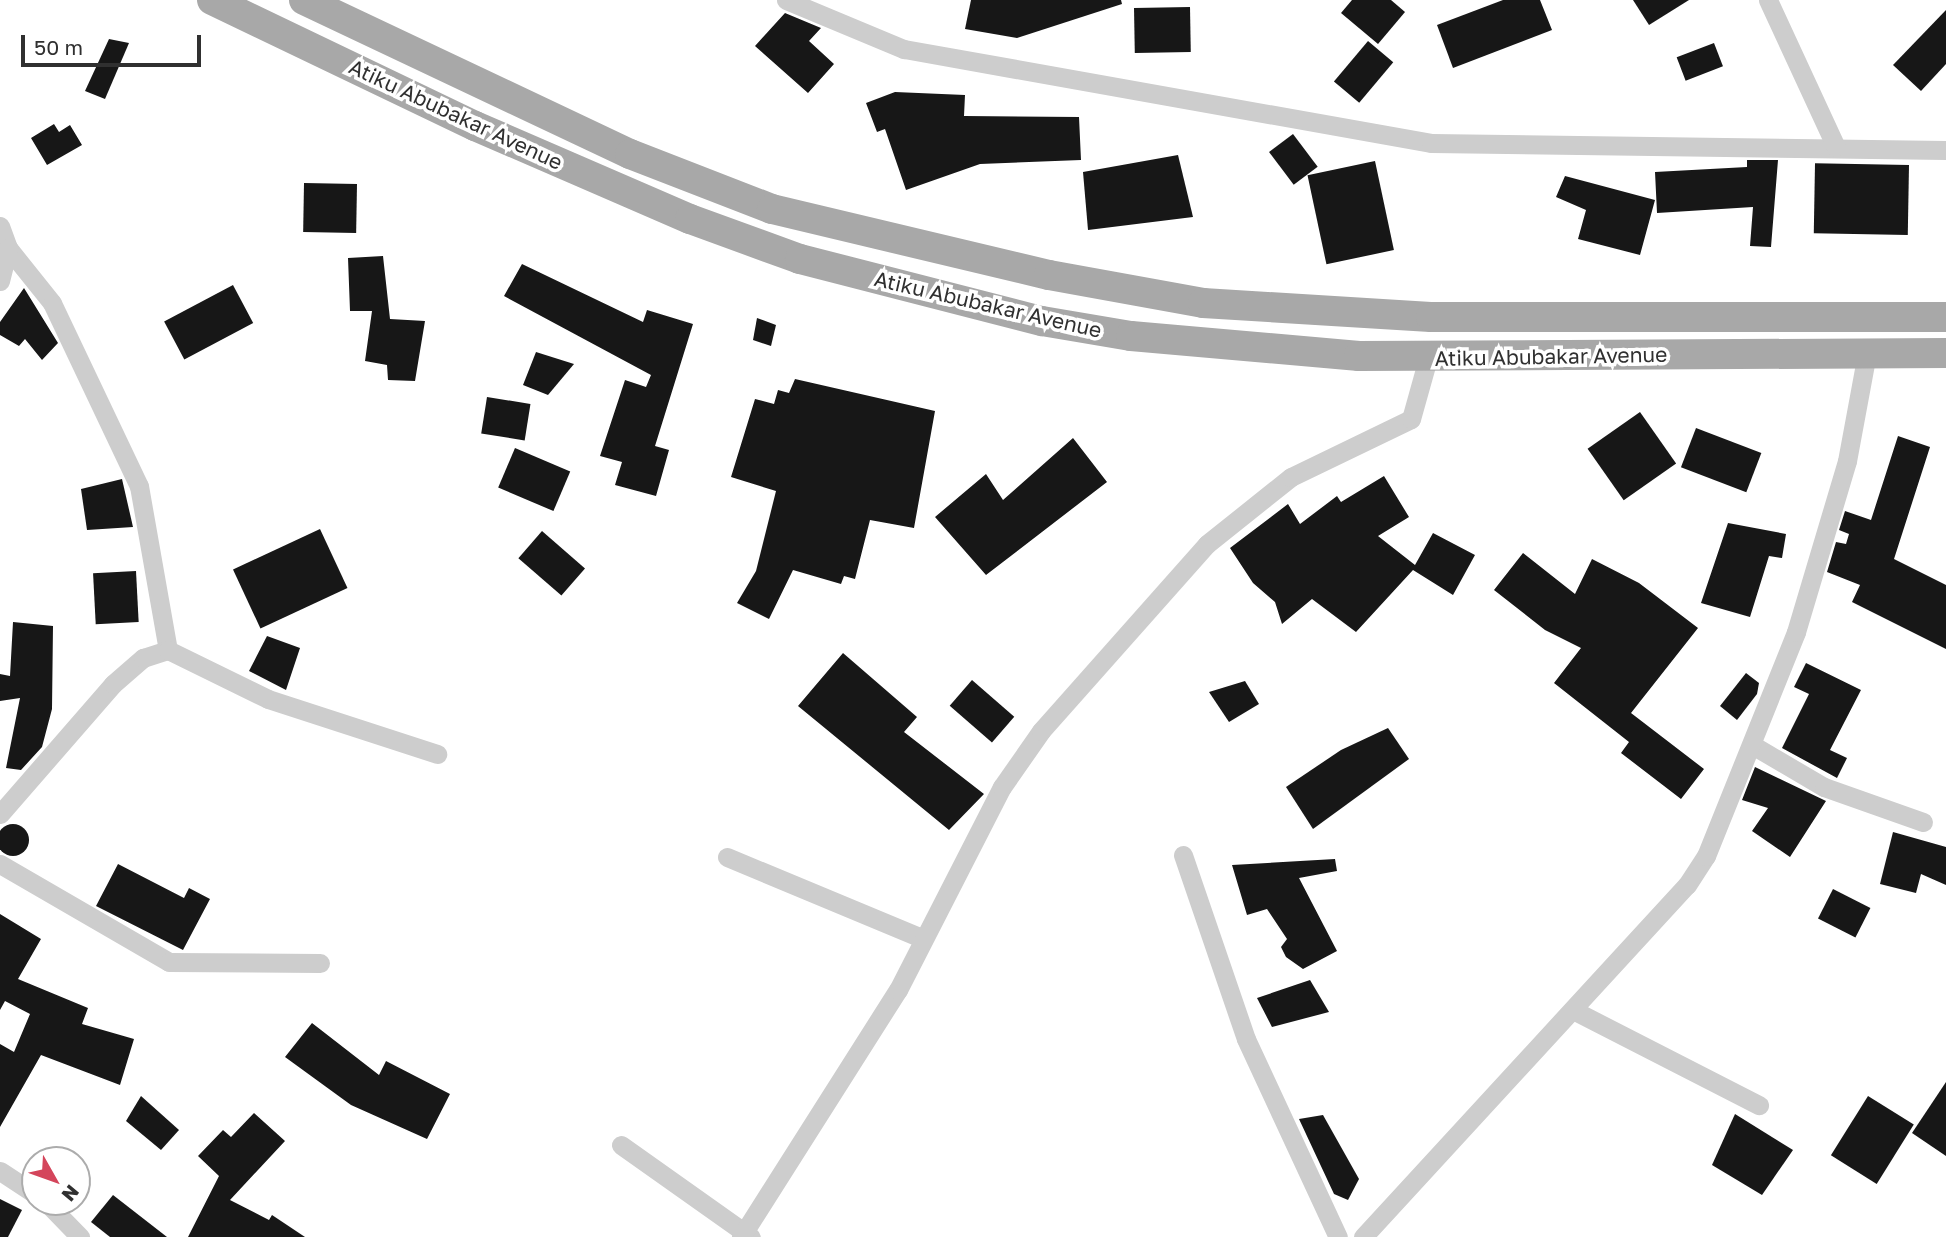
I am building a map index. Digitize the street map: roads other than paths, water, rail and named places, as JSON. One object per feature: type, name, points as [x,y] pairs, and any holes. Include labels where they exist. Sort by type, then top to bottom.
[{"type":"main road","name":"Atiku Abubakar Avenue","points":[[212,0],[488,131],[800,259],[1042,321],[1131,336],[1428,358],[1946,352]]},
{"type":"main road","name":"Atiku Abubakar Avenue","points":[[304,0],[630,154],[772,209],[1049,275],[1203,303],[1432,317],[1946,317]]},
{"type":"street","points":[[786,0],[904,50],[1431,143],[1946,150]]},
{"type":"street","points":[[1768,0],[1836,147]]},
{"type":"street","points":[[0,226],[8,248],[52,303],[139,485],[167,650]]},
{"type":"street","points":[[0,281],[8,248]]},
{"type":"street","points":[[1363,1237],[1687,885],[1754,746],[1847,461],[1867,353]]},
{"type":"street","points":[[621,1145],[745,1236],[924,939],[1002,787],[1130,627],[1207,544],[1291,477],[1411,419],[1428,358]]},
{"type":"street","points":[[0,814],[113,684],[143,659],[167,650],[268,699],[437,754]]},
{"type":"street","points":[[1754,746],[1824,787],[1923,822]]},
{"type":"street","points":[[1183,855],[1246,1039],[1338,1237]]},
{"type":"street","points":[[727,857],[924,939]]},
{"type":"street","points":[[0,864],[169,962],[320,963]]},
{"type":"street","points":[[1573,1010],[1759,1105]]},
{"type":"street","points":[[0,1171],[21,1185]]},
{"type":"street","points":[[60,1216],[80,1237]]}]
